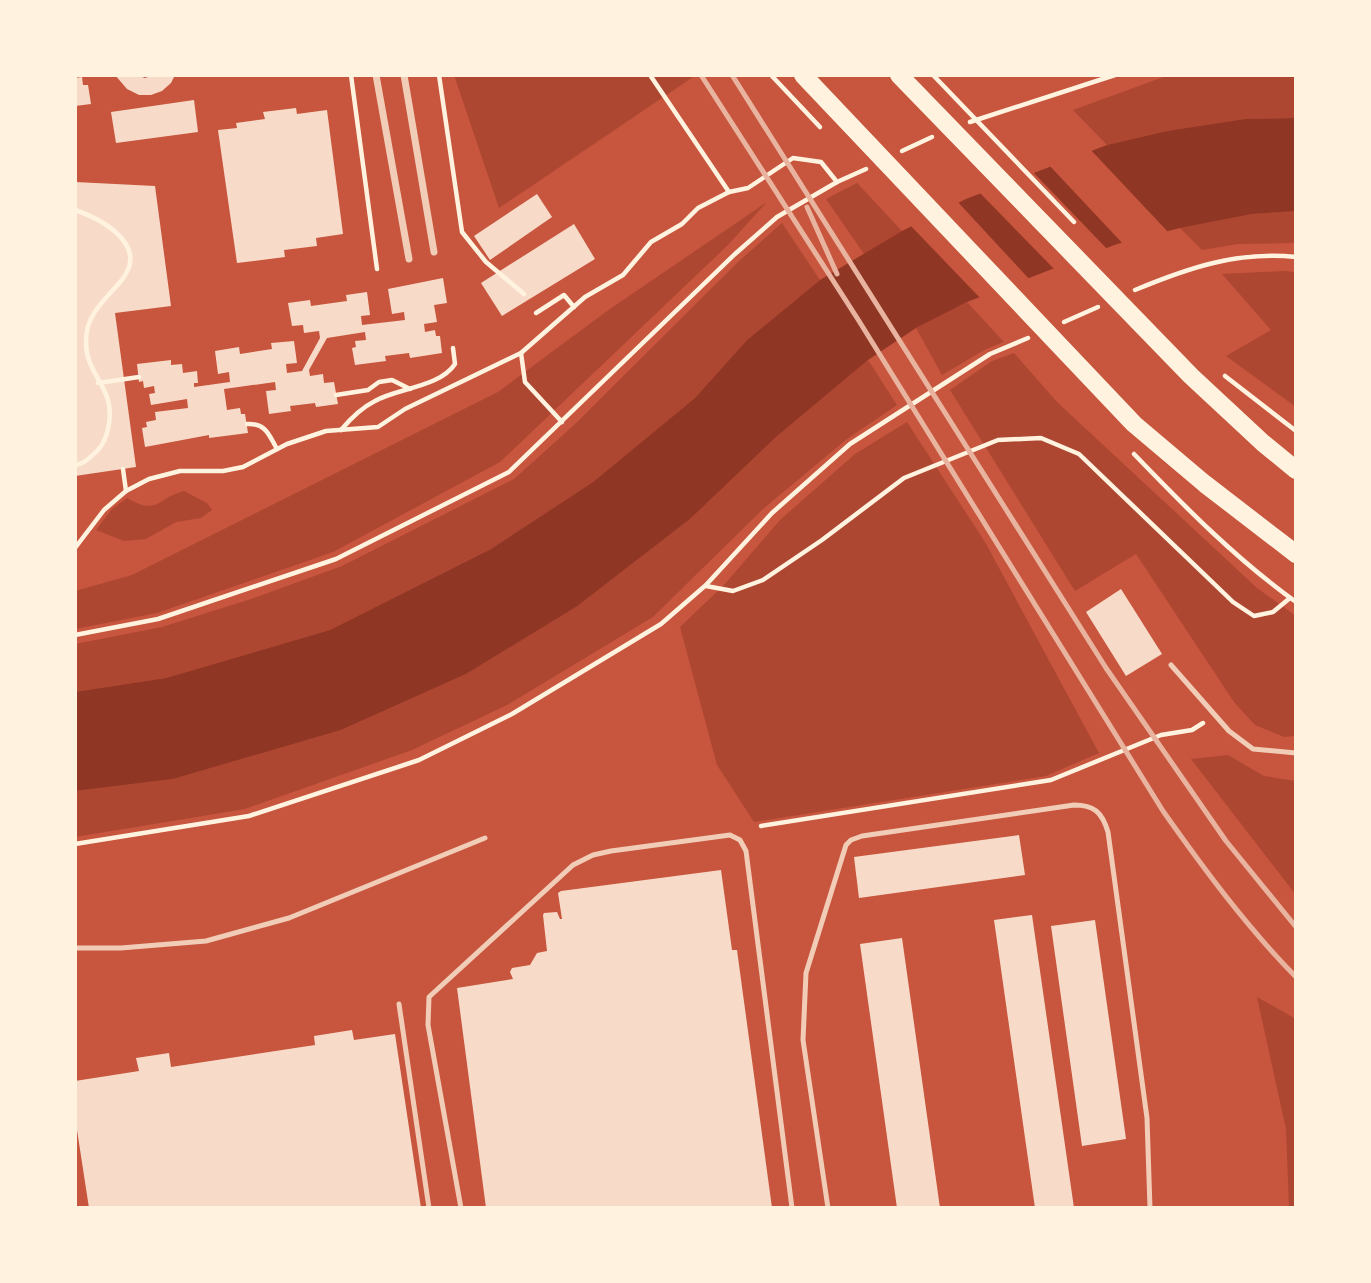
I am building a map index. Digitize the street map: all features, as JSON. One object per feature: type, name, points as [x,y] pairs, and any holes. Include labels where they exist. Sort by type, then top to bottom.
[{"type":"main road","points":[[803,75],[1134,424],[1205,484],[1296,554]]},
{"type":"main road","points":[[899,75],[1191,376],[1296,470]]},
{"type":"street","points":[[376,75],[409,259]]},
{"type":"street","points":[[404,75],[433,252]]},
{"type":"lane","points":[[1171,664],[1229,731],[1253,749],[1296,753]]},
{"type":"lane","points":[[828,1208],[803,1040],[807,973],[846,845],[862,836],[1074,805],[1097,809],[1108,832],[1147,1118],[1150,1208]]},
{"type":"lane","points":[[461,1208],[428,1025],[429,996],[573,865],[593,855],[611,851],[730,835],[740,840],[746,850],[792,1208]]},
{"type":"lane","points":[[75,948],[121,948],[206,941],[289,918],[485,838]]},
{"type":"lane","points":[[399,1004],[429,1208]]},
{"type":"path","points":[[351,75],[377,269]]},
{"type":"path","points":[[439,75],[462,232],[485,262],[524,295]]},
{"type":"path","points":[[650,75],[729,192]]},
{"type":"path","points":[[965,123],[1115,75]]},
{"type":"path","points":[[890,157],[940,133]]},
{"type":"path","points":[[75,548],[104,510],[126,491],[149,479],[180,471],[223,471],[243,467],[278,449],[326,431],[377,427],[405,409],[521,353],[585,297],[623,275],[651,242],[682,224],[698,208],[729,192],[748,188],[793,158],[821,162],[837,182]]},
{"type":"path","points":[[75,635],[158,619],[336,559],[509,472],[735,254],[777,217],[837,182],[878,163]]},
{"type":"path","points":[[75,210],[114,228],[127,245],[129,264],[122,280],[103,299],[92,316],[85,338],[89,364],[108,400],[109,425],[101,447],[82,464],[75,465]]},
{"type":"path","points":[[1125,294],[1205,263],[1242,257],[1296,257]]},
{"type":"path","points":[[536,313],[564,295],[574,307]]},
{"type":"path","points":[[1062,323],[1100,306]]},
{"type":"path","points":[[75,844],[249,816],[419,760],[512,715],[661,624],[706,586],[772,513],[850,444],[990,354],[1037,334]]},
{"type":"path","points":[[341,430],[356,413],[377,399],[450,372],[455,364],[453,348]]},
{"type":"path","points":[[521,353],[525,382],[562,422]]},
{"type":"path","points":[[1216,369],[1296,432]]},
{"type":"path","points":[[99,383],[139,377]]},
{"type":"path","points":[[336,395],[368,390],[379,382],[392,380],[410,389]]},
{"type":"path","points":[[247,424],[257,423],[265,428],[278,449]]},
{"type":"path","points":[[706,586],[733,591],[763,580],[822,540],[904,478],[998,439],[1041,438],[1079,454],[1233,602],[1254,615],[1273,612],[1290,597]]},
{"type":"path","points":[[1127,447],[1232,551],[1296,602]]},
{"type":"path","points":[[123,469],[126,491]]},
{"type":"path","points":[[761,826],[1051,780],[1161,736],[1192,730],[1216,716]]},
{"type":"shaded area","points":[[454,75],[696,75],[499,208]]},
{"type":"shaded area","points":[[1169,75],[1296,75],[1296,118],[1245,119],[1167,131],[1107,145],[1073,110]]},
{"type":"shaded area","points":[[1296,118],[1296,211],[1252,214],[1117,244],[967,302],[916,328],[868,360],[776,437],[690,519],[576,607],[466,674],[341,730],[173,779],[75,791],[75,692],[166,678],[330,630],[491,549],[593,482],[695,398],[747,340],[820,280],[902,231],[966,199],[1107,145],[1167,131],[1245,119]]},
{"type":"shaded area","points":[[857,183],[902,231],[864,254],[826,199]]},
{"type":"shaded area","points":[[767,202],[728,245],[500,462],[333,552],[157,613],[75,629],[75,591],[132,575],[498,392],[607,311]]},
{"type":"shaded area","points":[[1296,211],[1296,243],[1238,244],[1202,250],[1180,228],[1252,214]]},
{"type":"shaded area","points":[[782,223],[820,280],[747,340],[695,398],[593,482],[491,549],[330,630],[166,678],[75,692],[75,644],[162,627],[342,566],[514,479],[573,426],[738,262]]},
{"type":"shaded area","points":[[1296,272],[1296,407],[1226,356],[1271,330],[1222,274]]},
{"type":"shaded area","points":[[967,302],[1004,342],[986,349],[942,375],[916,328]]},
{"type":"shaded area","points":[[1014,353],[1057,402],[1257,588],[1296,616],[1296,736],[1284,737],[1255,725],[1234,702],[1136,554],[1075,591],[950,390],[992,361]]},
{"type":"shaded area","points":[[868,360],[897,405],[847,439],[763,509],[653,617],[507,705],[412,750],[245,809],[75,837],[75,791],[173,779],[341,730],[466,674],[576,607],[690,519],[776,437]]},
{"type":"shaded area","points":[[907,422],[985,542],[1099,753],[1046,776],[754,822],[717,765],[680,627],[724,585],[780,520],[855,454]]},
{"type":"shaded area","points":[[184,491],[207,503],[212,510],[201,518],[176,522],[146,539],[124,541],[96,530],[112,509],[127,498],[151,506]]},
{"type":"shaded area","points":[[1228,755],[1264,776],[1296,781],[1296,895],[1191,759]]},
{"type":"shaded area","points":[[1257,997],[1296,1019],[1296,1208],[1289,1208],[1286,1129]]},
{"type":"pier","points":[[1089,148],[1170,234],[1125,246],[1048,164]]},
{"type":"pier","points":[[1031,170],[1109,251],[1056,271],[978,191]]},
{"type":"pier","points":[[956,200],[1031,281],[982,300],[909,224]]},
{"type":"building","points":[[115,75],[145,78],[175,75],[162,91],[139,95],[127,89]]},
{"type":"building","points":[[82,77],[83,85],[88,85],[91,104],[75,106],[75,78]]},
{"type":"building","points":[[194,100],[198,132],[116,143],[111,112]]},
{"type":"building","points":[[296,108],[297,114],[327,110],[343,234],[316,238],[317,246],[284,250],[285,257],[237,263],[218,130],[237,128],[236,123],[265,119],[263,112]]},
{"type":"building","points":[[75,182],[155,186],[171,306],[115,313],[136,467],[75,476]]},
{"type":"building","points":[[537,194],[552,217],[490,260],[474,236]]},
{"type":"building","points":[[574,224],[595,259],[502,316],[481,283]]},
{"type":"building","points":[[443,278],[447,303],[434,305],[437,322],[424,324],[425,332],[435,330],[436,336],[440,336],[442,353],[410,358],[409,353],[385,356],[386,361],[355,365],[352,348],[356,347],[355,341],[366,340],[365,332],[327,338],[309,370],[310,376],[323,374],[324,383],[334,382],[338,404],[290,406],[291,411],[269,414],[266,391],[276,390],[275,382],[224,389],[227,410],[240,408],[241,414],[245,414],[248,433],[209,438],[209,435],[145,447],[142,428],[147,427],[146,422],[156,420],[155,412],[188,408],[187,399],[151,405],[149,394],[155,393],[154,386],[144,388],[143,381],[139,382],[137,364],[171,360],[171,365],[182,364],[183,373],[197,371],[198,383],[194,383],[194,387],[230,382],[229,372],[218,374],[215,351],[239,347],[240,354],[272,349],[271,343],[294,341],[297,363],[286,364],[287,373],[302,371],[320,338],[319,331],[304,333],[303,325],[292,326],[288,303],[310,300],[311,306],[347,301],[346,295],[367,292],[370,315],[361,316],[362,325],[405,320],[404,312],[392,314],[388,289]]},
{"type":"building","points":[[1121,589],[1162,654],[1126,676],[1086,612]]},
{"type":"building","points":[[1019,835],[1025,875],[859,898],[854,857]]},
{"type":"building","points":[[721,870],[732,950],[737,950],[772,1208],[486,1208],[457,988],[513,979],[510,972],[512,968],[530,965],[537,953],[547,951],[543,915],[557,912],[562,919],[558,893],[561,891]]},
{"type":"building","points":[[1032,915],[1074,1208],[1035,1208],[994,920]]},
{"type":"building","points":[[1095,920],[1126,1139],[1082,1146],[1051,926]]},
{"type":"building","points":[[902,938],[940,1208],[897,1208],[860,944]]},
{"type":"building","points":[[352,1030],[354,1040],[395,1034],[421,1208],[89,1208],[75,1117],[75,1081],[139,1071],[136,1058],[169,1053],[171,1067],[315,1045],[314,1036]]},
{"type":"railway","points":[[701,75],[859,321],[1163,811],[1226,897],[1296,977]]},
{"type":"railway","points":[[732,75],[1106,668],[1226,841],[1296,927]]},
{"type":"railway","points":[[807,207],[837,274]]}]
